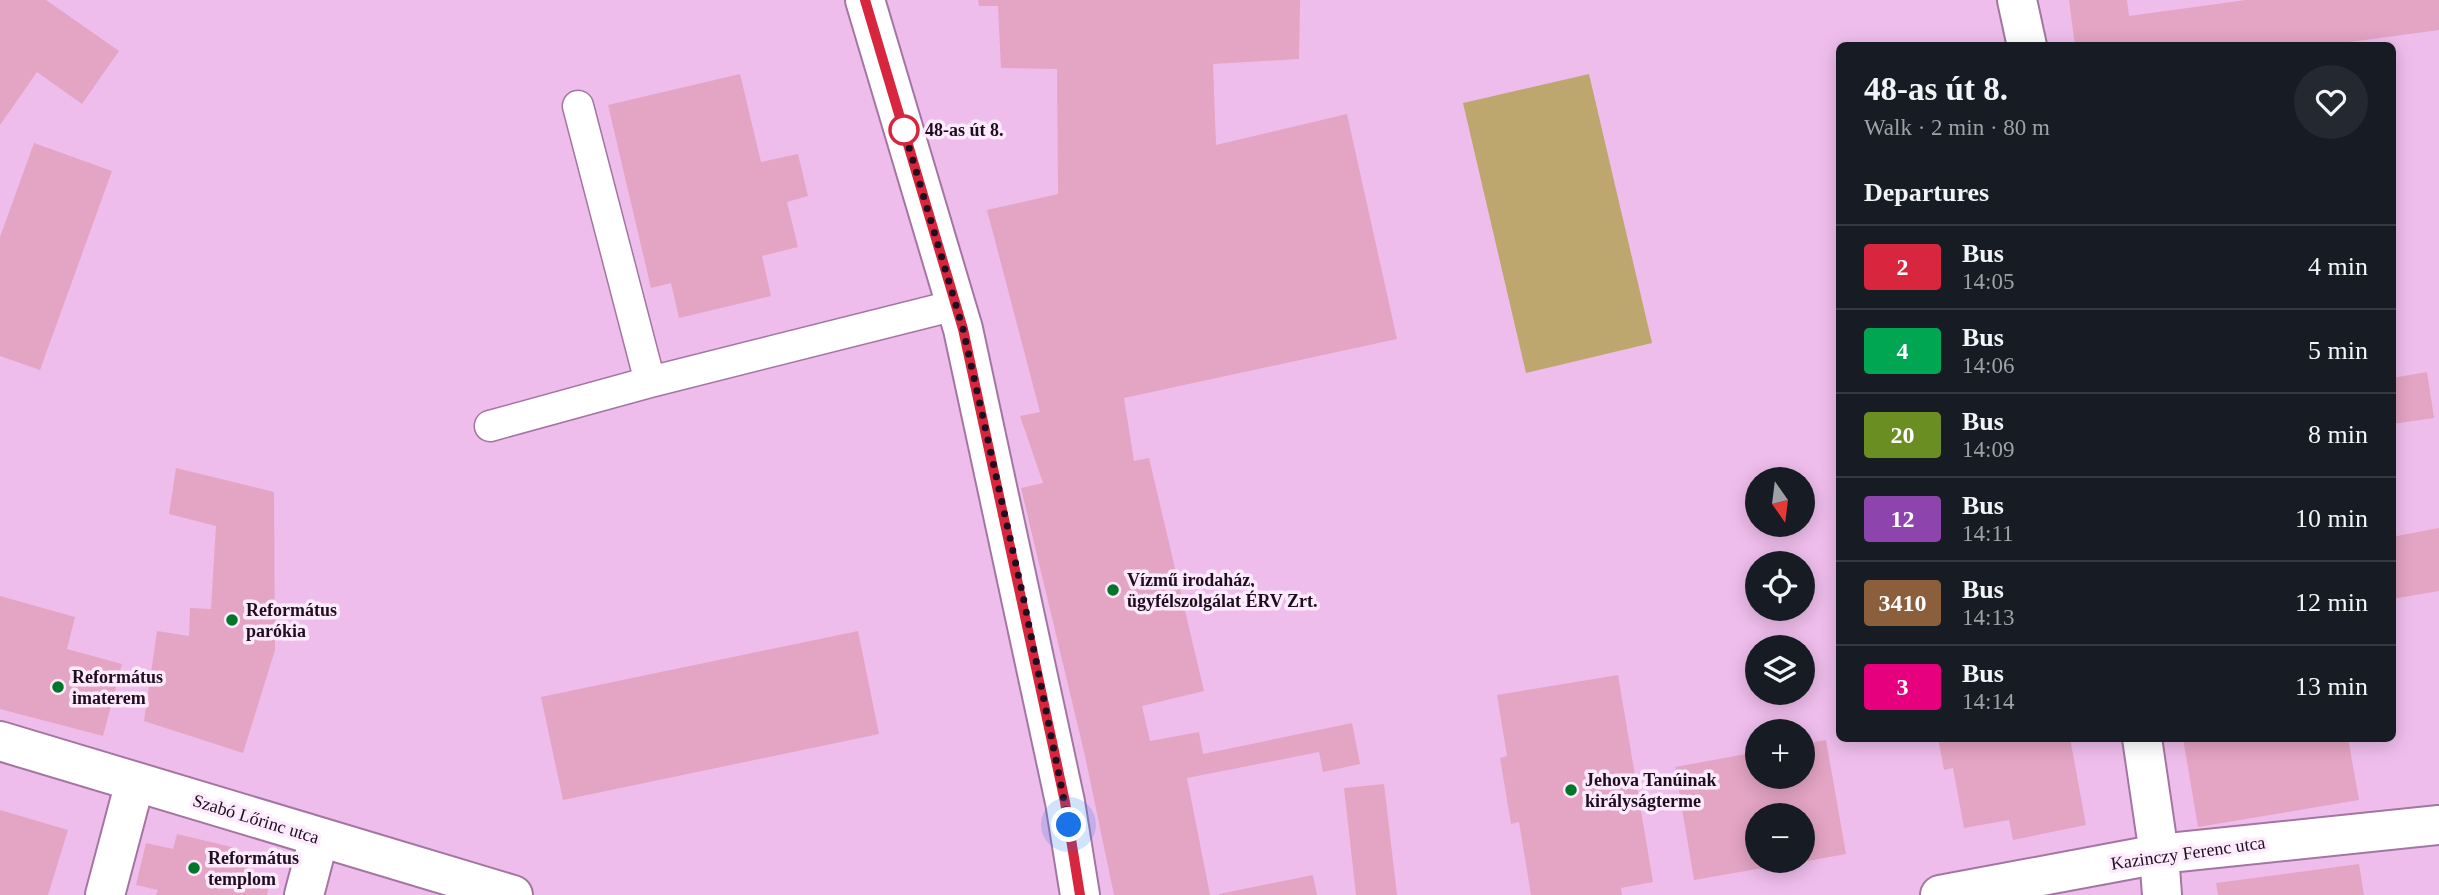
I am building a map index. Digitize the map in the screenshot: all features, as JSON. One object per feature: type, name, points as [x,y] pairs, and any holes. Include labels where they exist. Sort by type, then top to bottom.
[{"type":"main road","points":[[865,0],[963,329],[1028,622],[1065,802],[1080,895]]},
{"type":"main road","points":[[2017,0],[2026,42]]},
{"type":"main road","name":"Szabó Lőrinc utca","points":[[0,741],[513,895]]},
{"type":"main road","points":[[2143,742],[2159,854],[2162,895]]},
{"type":"main road","points":[[106,895],[135,782]]},
{"type":"main road","name":"Kazinczy Ferenc utca","points":[[1940,895],[2159,854],[2439,825]]},
{"type":"main road","points":[[304,895],[319,838]]},
{"type":"lane","points":[[578,106],[650,382]]},
{"type":"lane","points":[[490,426],[650,382],[956,305]]},
{"type":"shaded area","points":[[1589,74],[1652,343],[1526,373],[1463,103]]},
{"type":"building","points":[[0,0],[46,0],[119,51],[82,104],[37,72],[0,125]]},
{"type":"building","points":[[978,0],[1300,0],[1299,59],[1213,64],[1216,145],[1347,114],[1397,339],[1124,398],[1134,461],[1149,458],[1204,691],[1142,706],[1150,741],[1199,732],[1203,754],[1352,723],[1360,764],[1323,772],[1319,752],[1187,778],[1210,895],[1114,895],[1085,756],[1021,488],[1043,483],[1020,416],[1040,412],[987,210],[1058,194],[1057,69],[1001,68],[998,6],[979,6]]},
{"type":"building","points":[[2069,0],[2127,0],[2129,16],[2246,0],[2439,0],[2439,30],[2350,42],[2074,42]]},
{"type":"building","points":[[740,74],[761,162],[798,154],[808,196],[787,202],[798,247],[762,256],[771,296],[679,318],[671,283],[651,288],[608,105]]},
{"type":"building","points":[[34,143],[112,171],[40,370],[0,356],[0,237]]},
{"type":"building","points":[[2427,372],[2434,418],[2396,423],[2396,377]]},
{"type":"building","name":"Református parókia","points":[[176,468],[274,492],[275,650],[243,753],[144,721],[157,631],[189,636],[190,608],[211,609],[216,526],[169,514]]},
{"type":"building","points":[[2439,528],[2439,591],[2396,598],[2396,536]]},
{"type":"building","name":"Református imaterem","points":[[0,596],[75,617],[67,649],[122,664],[103,736],[0,709]]},
{"type":"building","points":[[858,631],[879,734],[563,800],[541,697]]},
{"type":"building","name":"Jehova Tanúinak királyságterme","points":[[1618,675],[1653,882],[1621,888],[1622,895],[1531,895],[1519,822],[1511,824],[1500,758],[1507,756],[1497,695]]},
{"type":"building","points":[[1826,740],[1846,854],[1815,860],[1815,803],[1745,803],[1745,871],[1694,880],[1675,767],[1745,754],[1745,789],[1815,789],[1815,742]]},
{"type":"building","points":[[1939,742],[2071,742],[2086,825],[2013,840],[2009,820],[1964,828],[1953,768],[1944,770]]},
{"type":"building","points":[[2184,742],[2349,742],[2359,800],[2198,827]]},
{"type":"building","points":[[1384,784],[1397,895],[1356,895],[1344,788]]},
{"type":"building","points":[[0,810],[68,830],[48,895],[0,895]]},
{"type":"building","name":"Református templom","points":[[177,834],[236,848],[234,859],[249,862],[246,874],[270,879],[267,895],[156,895],[158,890],[136,885],[146,843],[173,849]]},
{"type":"building","points":[[2359,864],[2364,895],[2218,895],[2216,883]]},
{"type":"building","points":[[1313,875],[1317,895],[1219,895],[1219,894]]},
{"type":"bus line","name":"2","points":[[865,0],[963,329],[1023,596],[1065,802],[1080,895]]},
{"type":"place","name":"48-as út 8.","points":[[904,130]]},
{"type":"place","name":"Vízmű irodaház, ügyfélszolgálat ÉRV Zrt.","points":[[1113,590]]},
{"type":"place","name":"Református parókia","points":[[232,620]]},
{"type":"place","name":"Református imaterem","points":[[58,687]]},
{"type":"place","name":"Jehova Tanúinak királyságterme","points":[[1571,790]]},
{"type":"place","name":"Református templom","points":[[194,868]]},
{"type":"route","points":[[904,130],[903,127],[963,329],[1023,596],[1069,825]]}]
